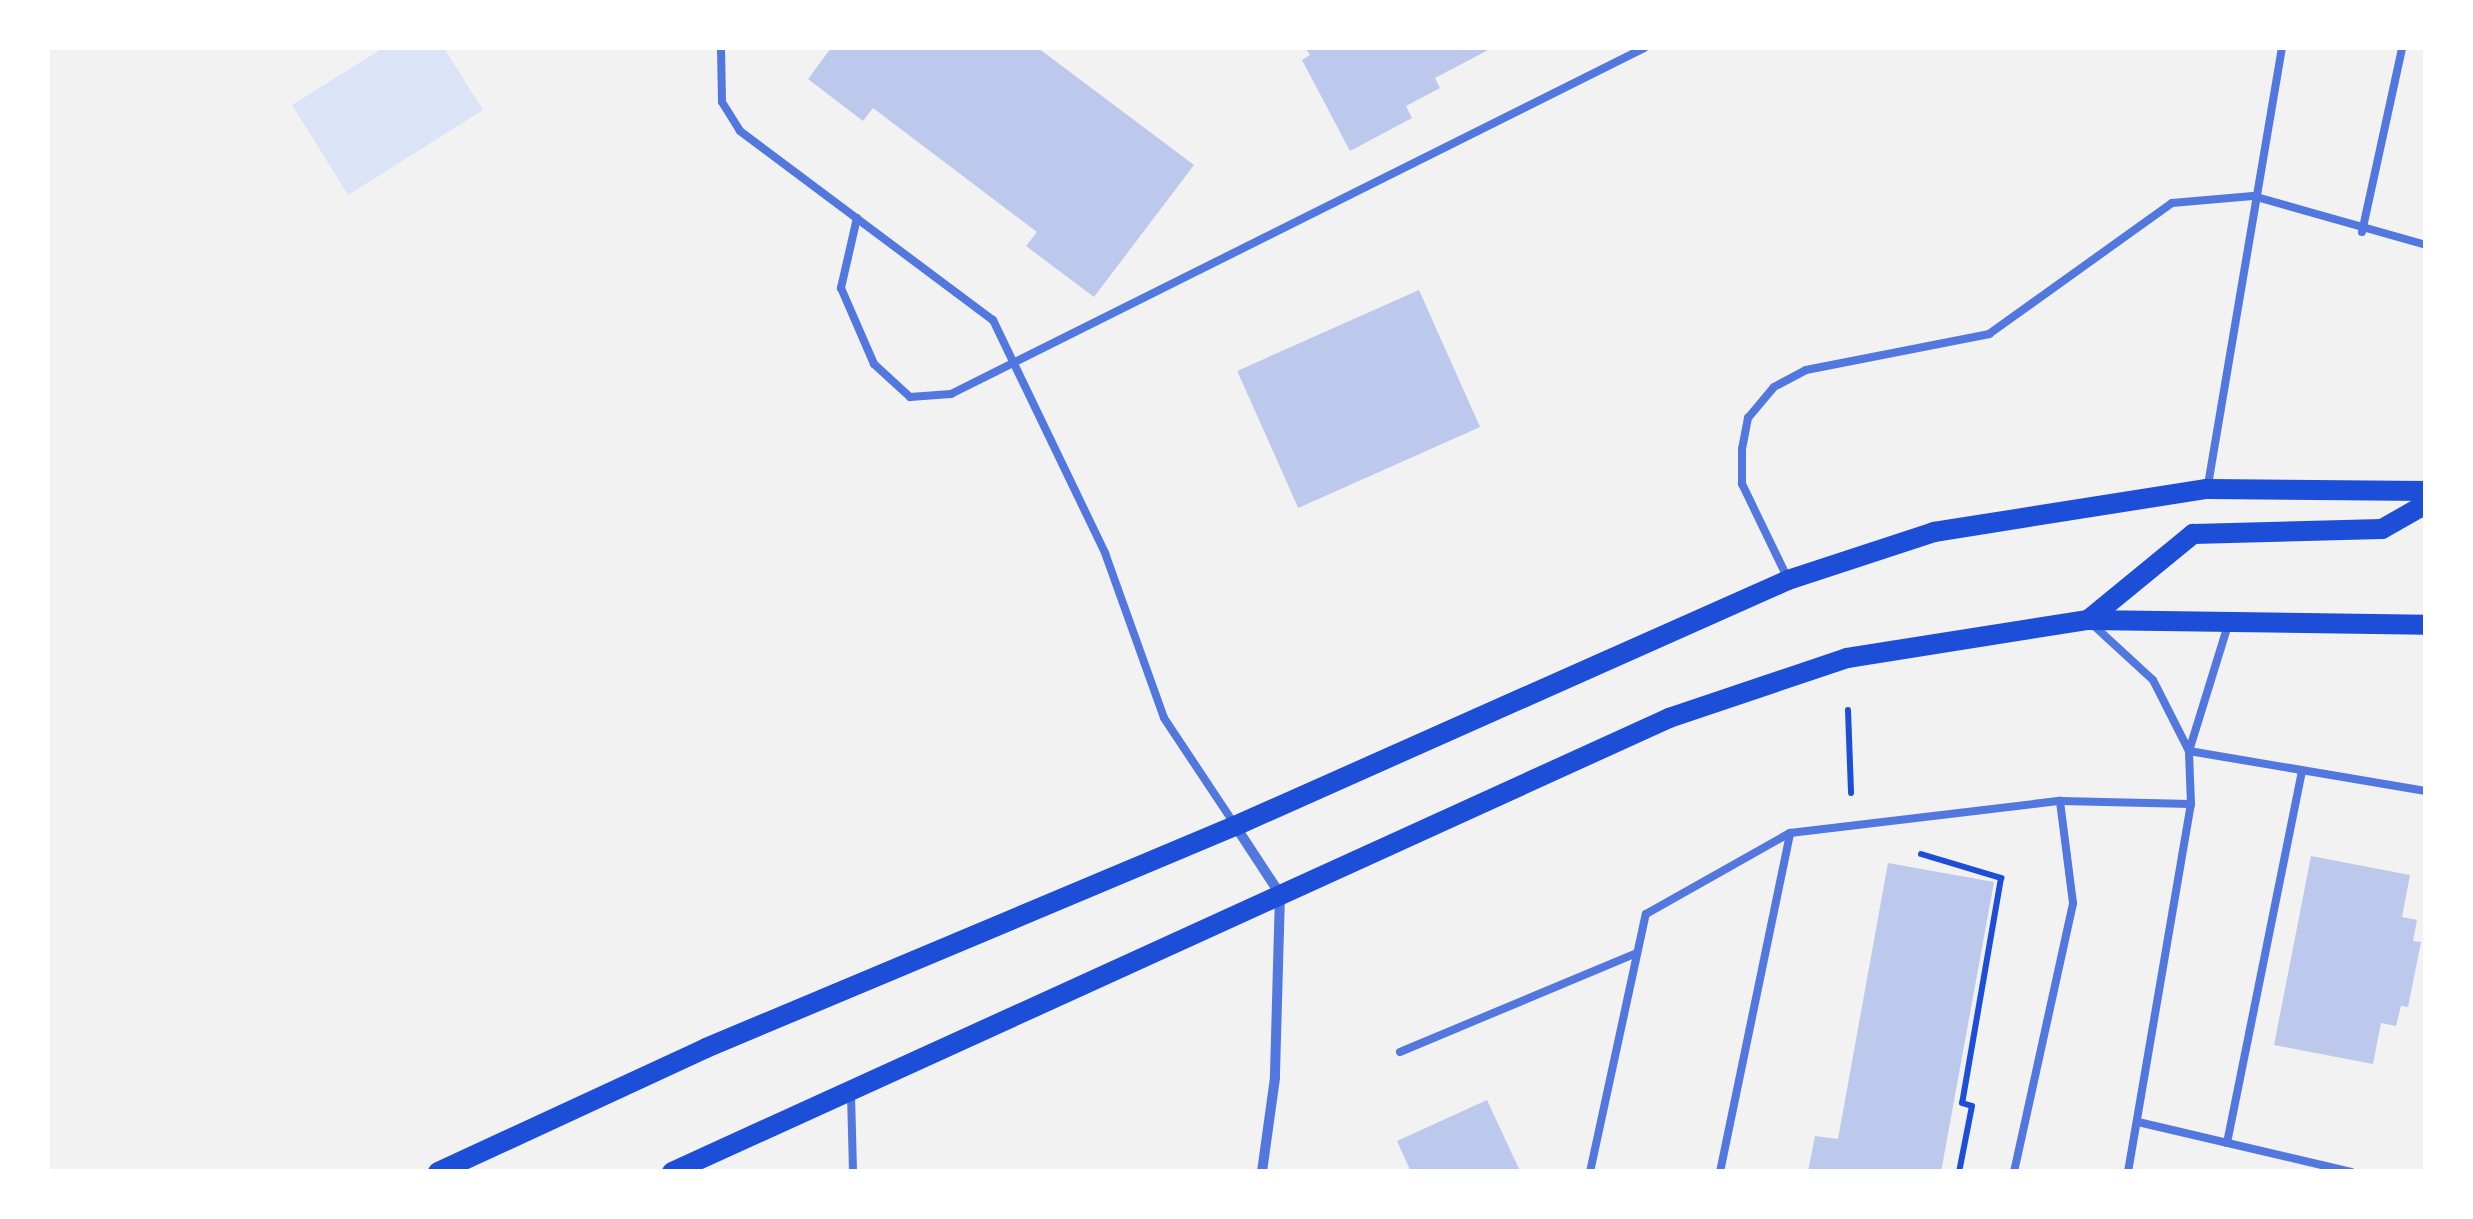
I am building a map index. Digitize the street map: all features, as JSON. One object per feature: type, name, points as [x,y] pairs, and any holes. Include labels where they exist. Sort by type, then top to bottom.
[{"type":"main road","points":[[438,1172],[706,1048],[1236,826],[1788,580],[1934,532],[2207,489],[2426,491]]},
{"type":"main road","points":[[2088,620],[2193,534],[2382,530],[2426,504]]},
{"type":"main road","points":[[672,1172],[851,1094],[1669,718],[1847,658],[2088,620],[2231,618],[2426,625]]},
{"type":"street","points":[[1236,826],[1280,894],[1275,1078],[1262,1172]]},
{"type":"lane","points":[[720,48],[722,102],[740,131],[993,320],[1104,553],[1164,718],[1236,826]]},
{"type":"lane","points":[[857,218],[842,288],[874,364],[910,397],[951,394],[1017,365],[1644,48]]},
{"type":"lane","points":[[2207,489],[2253,196],[2282,48]]},
{"type":"lane","points":[[2362,232],[2402,48]]},
{"type":"lane","points":[[1788,580],[1742,484],[1748,418],[1774,387],[1806,370],[1989,334],[2172,203],[2253,196],[2362,232],[2426,245]]},
{"type":"lane","points":[[2128,1172],[2191,804],[2190,751],[2231,618]]},
{"type":"lane","points":[[2088,620],[2154,680],[2190,751]]},
{"type":"lane","points":[[2190,751],[2426,792]]},
{"type":"lane","points":[[2227,1143],[2302,770]]},
{"type":"lane","points":[[1590,1172],[1646,914],[1790,834],[2060,802],[2191,804]]},
{"type":"lane","points":[[2014,1172],[2074,903],[2060,802]]},
{"type":"lane","points":[[1720,1172],[1790,834]]},
{"type":"lane","points":[[1400,1052],[1638,953]]},
{"type":"lane","points":[[851,1094],[852,1172]]},
{"type":"lane","points":[[2138,1122],[2351,1172]]},
{"type":"path","points":[[1848,710],[1851,793]]},
{"type":"path","points":[[1921,854],[2001,878],[1962,1103],[1972,1106],[1959,1172]]},
{"type":"shaded area","points":[[383,48],[444,48],[483,110],[348,195],[292,105]]},
{"type":"building","points":[[831,48],[1038,48],[1194,165],[1094,297],[1026,246],[1037,232],[873,108],[863,121],[808,79]]},
{"type":"building","points":[[1305,48],[1492,48],[1435,78],[1440,88],[1406,106],[1412,118],[1350,151],[1302,60],[1310,55]]},
{"type":"building","points":[[1419,290],[1480,427],[1298,508],[1237,371]]},
{"type":"building","points":[[2311,856],[2410,875],[2402,917],[2417,920],[2413,941],[2421,942],[2408,1007],[2401,1006],[2396,1026],[2381,1023],[2373,1064],[2274,1045]]},
{"type":"building","points":[[1888,863],[1994,882],[1941,1172],[1808,1172],[1815,1136],[1838,1139]]},
{"type":"building","points":[[1487,1100],[1519,1169],[1411,1172],[1397,1141]]}]
